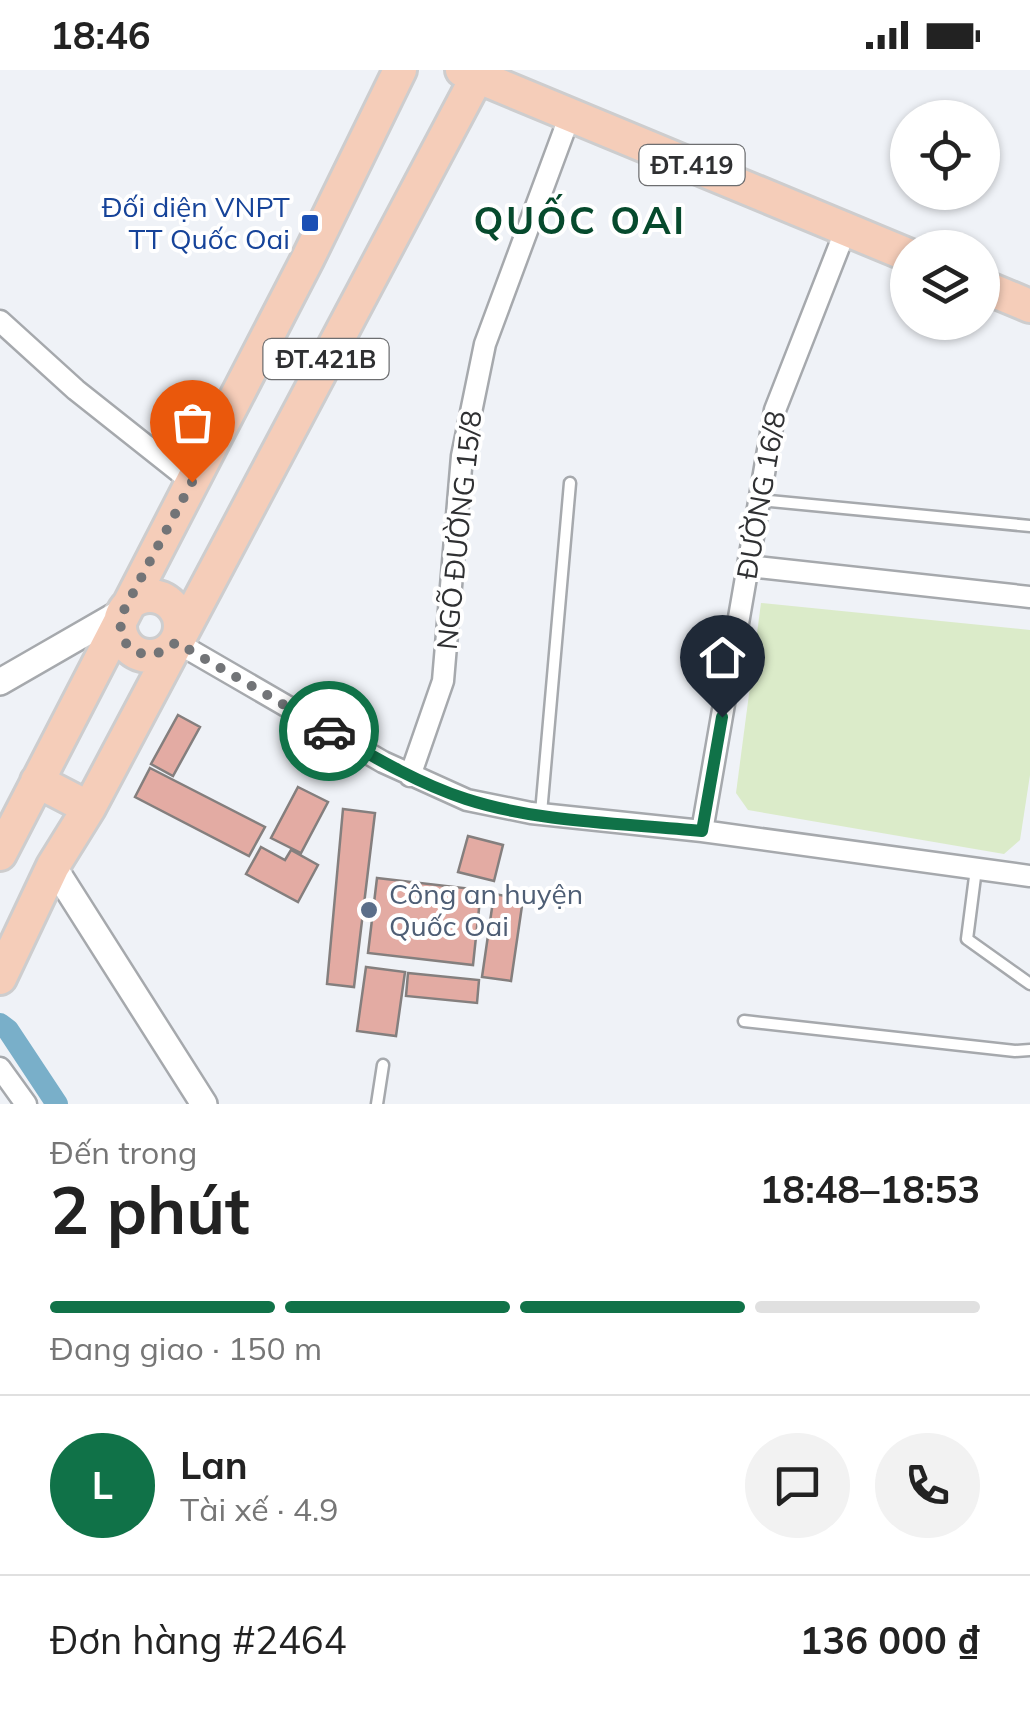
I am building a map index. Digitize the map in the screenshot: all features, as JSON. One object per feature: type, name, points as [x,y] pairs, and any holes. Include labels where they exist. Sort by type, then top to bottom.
[{"type":"main road","name":"ĐT.421B","points":[[0,854],[308,258],[400,70]]},
{"type":"main road","name":"ĐT.421B","points":[[0,978],[53,866],[89,808],[470,73]]},
{"type":"main road","name":"ĐT.419","points":[[470,73],[890,247]]},
{"type":"main road","points":[[1000,294],[1030,306]]},
{"type":"main road","points":[[124,610],[120,628],[135,651],[153,655],[176,642]]},
{"type":"main road","points":[[37,781],[89,808]]},
{"type":"street","name":"NGÕ ĐƯỜNG 15/8","points":[[410,776],[443,681],[462,456],[485,344],[570,115]]},
{"type":"street","name":"ĐƯỜNG 16/8","points":[[702,831],[775,410],[846,229]]},
{"type":"street","points":[[0,321],[76,390],[192,482]]},
{"type":"street","points":[[748,566],[1030,597]]},
{"type":"street","points":[[0,682],[124,610]]},
{"type":"street","points":[[176,642],[410,776],[466,800],[541,814],[702,831],[1030,876]]},
{"type":"street","points":[[53,866],[204,1104]]},
{"type":"street","points":[[0,1068],[26,1104]]},
{"type":"lane","points":[[541,814],[570,483]]},
{"type":"lane","points":[[760,500],[1030,526]]},
{"type":"lane","points":[[976,869],[967,939],[1030,984]]},
{"type":"lane","points":[[744,1020],[1030,1050]]},
{"type":"lane","points":[[377,1104],[383,1066]]},
{"type":"green space","points":[[761,603],[1030,630],[1030,775],[1020,840],[1004,854],[748,810],[736,793]]},
{"type":"building","points":[[178,715],[200,727],[173,776],[151,764]]},
{"type":"building","points":[[150,768],[265,827],[249,856],[135,797]]},
{"type":"building","points":[[298,787],[328,802],[301,853],[271,838]]},
{"type":"building","points":[[343,809],[375,813],[354,987],[327,984]]},
{"type":"building","points":[[468,836],[503,845],[494,881],[458,872]]},
{"type":"building","points":[[261,847],[285,860],[291,850],[318,865],[298,902],[246,874]]},
{"type":"building","points":[[377,878],[481,890],[473,965],[368,953]]},
{"type":"building","points":[[494,894],[523,899],[511,981],[482,977]]},
{"type":"building","points":[[366,967],[405,972],[396,1036],[357,1031]]},
{"type":"building","points":[[408,973],[479,980],[477,1003],[406,996]]},
{"type":"waterway","points":[[0,1024],[8,1030],[57,1104]]},
{"type":"way so far","points":[[192,482],[124,610],[120,628],[123,638],[135,651],[153,655],[176,642],[329,731]]},
{"type":"place","name":"Đối diện VNPT TT Quốc Oai","points":[[310,223]]},
{"type":"place","name":"Công an huyện Quốc Oai","points":[[369,910]]},
{"type":"district","name":"QUỐC OAI","points":[[580,221]]},
{"type":"route","points":[[329,731],[410,776],[466,800],[530,814],[702,831],[722,717]]}]
